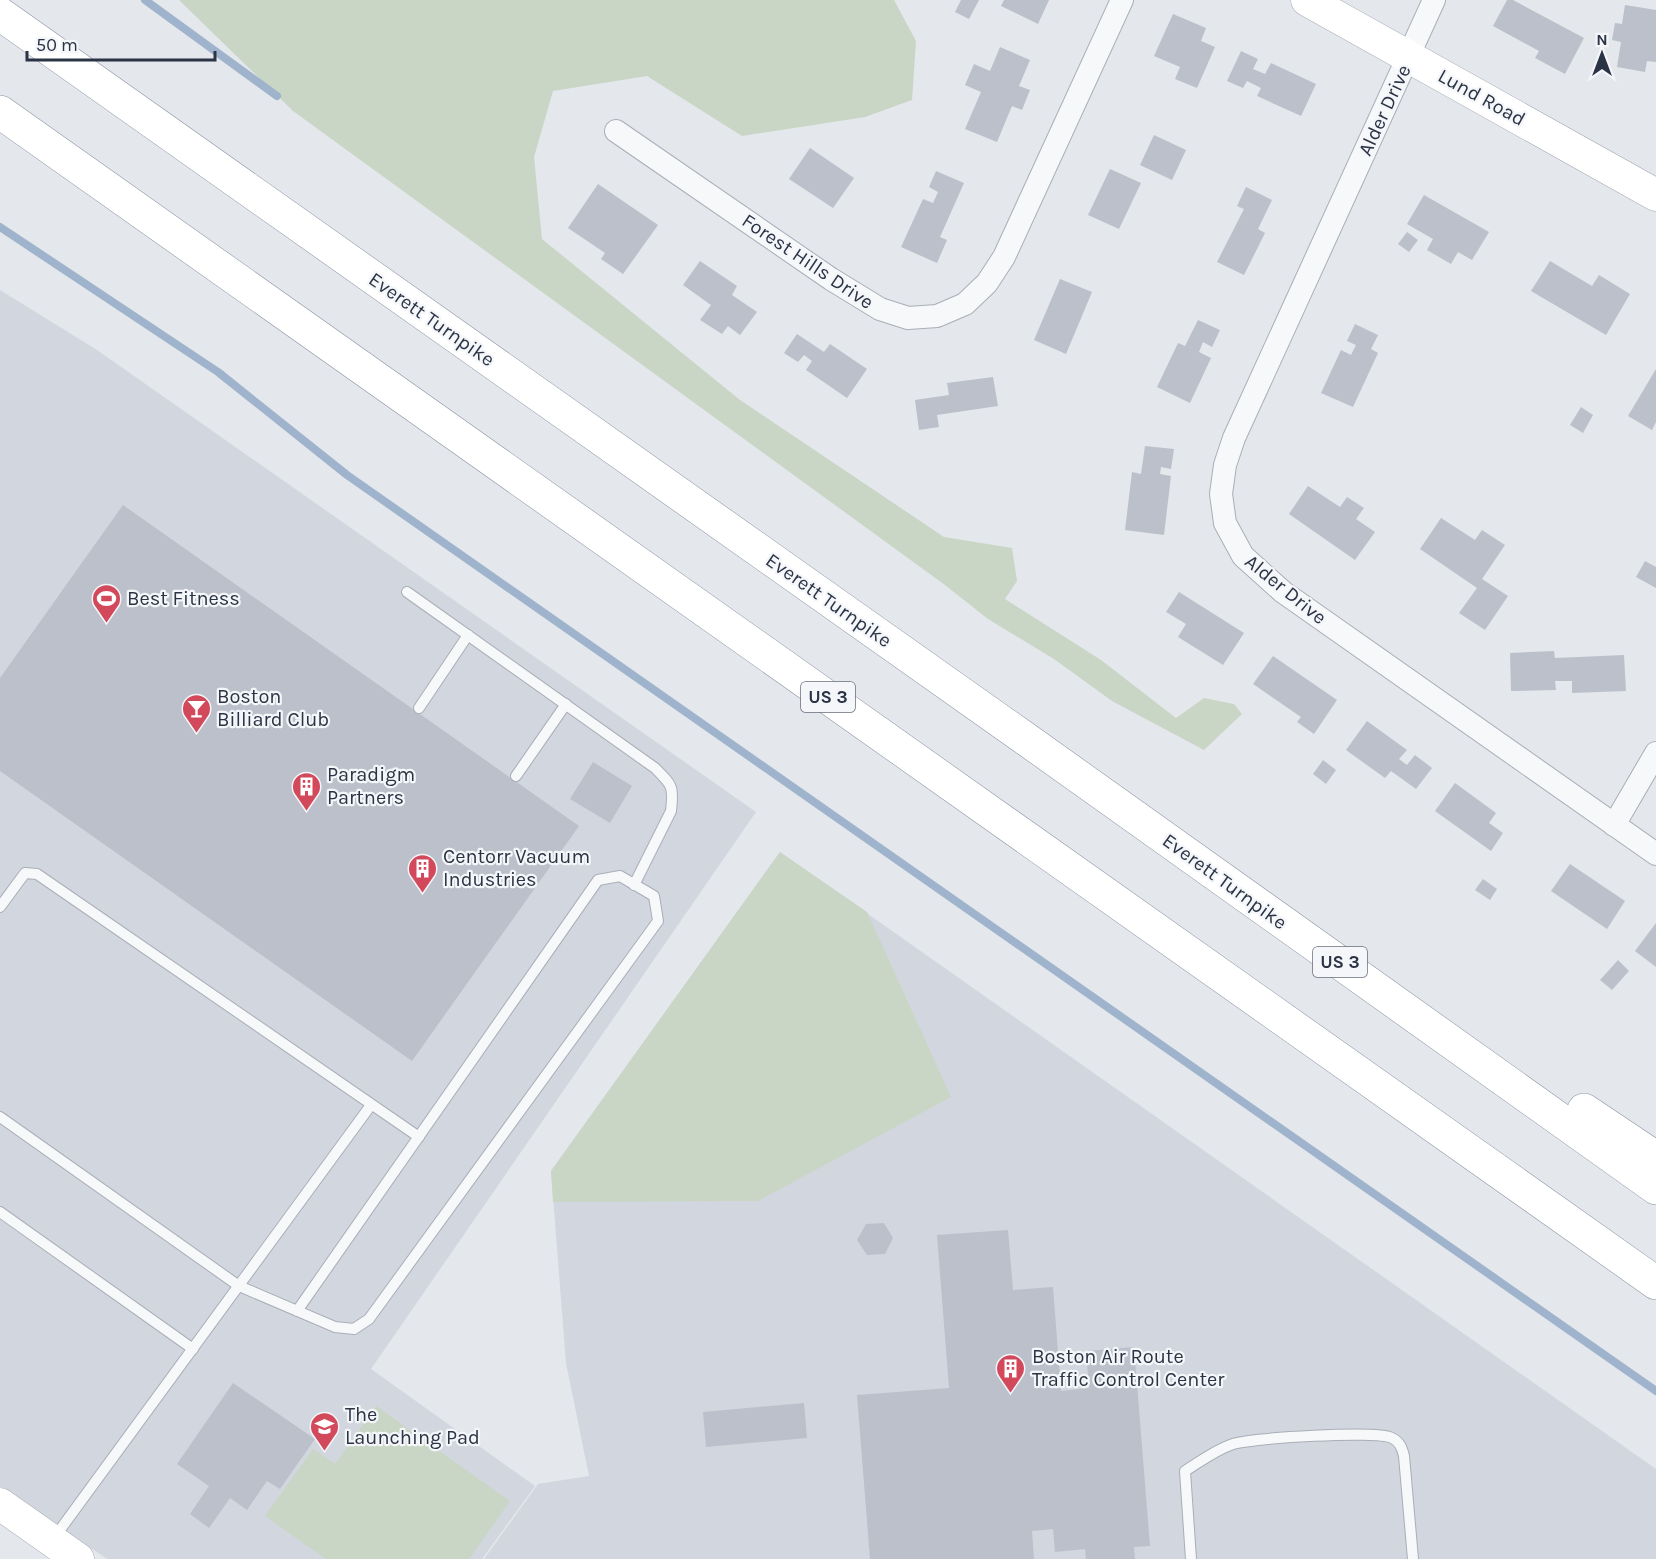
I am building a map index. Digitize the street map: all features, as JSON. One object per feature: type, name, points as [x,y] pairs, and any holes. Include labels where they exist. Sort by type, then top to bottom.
[{"type":"highway","name":"Everett Turnpike","points":[[0,14],[1023,736],[1656,1188]]},
{"type":"highway","name":"US 3","points":[[0,112],[1656,1283]]},
{"type":"highway","points":[[1023,736],[1656,1158]]},
{"type":"street","name":"Forest Hills Drive","points":[[616,131],[831,279],[880,309],[908,318],[937,316],[964,304],[987,283],[1004,256],[1122,0]]},
{"type":"street","name":"Lund Road","points":[[1307,0],[1656,195]]},
{"type":"street","name":"Alder Drive","points":[[1434,0],[1234,438],[1225,465],[1221,494],[1225,523],[1243,556],[1283,592],[1656,854]]},
{"type":"street","points":[[1614,825],[1656,753]]},
{"type":"street","points":[[0,1504],[78,1559]]},
{"type":"lane","points":[[407,592],[655,768],[671,785],[673,798],[671,811],[634,885]]},
{"type":"lane","points":[[419,708],[468,634]]},
{"type":"lane","points":[[516,776],[566,704]]},
{"type":"lane","points":[[0,907],[25,873],[37,874],[419,1137]]},
{"type":"lane","points":[[0,1117],[239,1286],[297,1311],[335,1327],[354,1329],[369,1319],[658,921],[654,896],[620,876],[598,880],[297,1311]]},
{"type":"lane","points":[[52,1541],[371,1104]]},
{"type":"lane","points":[[0,1212],[193,1349]]},
{"type":"lane","points":[[1191,1559],[1185,1471],[1214,1451],[1236,1443],[1332,1435],[1376,1434],[1391,1437],[1401,1444],[1413,1559]]},
{"type":"shaded area","points":[[0,290],[97,350],[756,812],[371,1369],[535,1486],[482,1559],[107,1559],[0,1486]]},
{"type":"shaded area","points":[[780,852],[1656,1469],[1656,1559],[484,1559],[538,1484],[589,1476],[566,1363],[551,1171]]},
{"type":"green space","points":[[179,0],[894,0],[916,41],[912,100],[865,117],[742,136],[647,76],[553,91],[534,157],[542,239],[740,400],[944,537],[1012,548],[1017,581],[1005,599],[1101,660],[1176,718],[1204,698],[1234,704],[1242,714],[1204,750],[1112,701],[1054,659],[988,619],[945,585],[293,111]]},
{"type":"green space","points":[[780,852],[867,912],[951,1097],[758,1201],[553,1202],[551,1171]]},
{"type":"green space","points":[[376,1406],[510,1501],[469,1559],[326,1559],[265,1516],[313,1449],[335,1464]]},
{"type":"building","points":[[961,0],[979,0],[969,19],[955,12]]},
{"type":"building","points":[[1004,0],[1049,0],[1038,24],[1001,6]]},
{"type":"building","points":[[1507,0],[1513,0],[1584,38],[1565,74],[1535,58],[1539,51],[1493,26]]},
{"type":"building","points":[[1625,5],[1656,10],[1656,62],[1647,61],[1645,72],[1617,67],[1621,42],[1612,40],[1615,23],[1622,24]]},
{"type":"building","points":[[1173,14],[1206,28],[1201,41],[1215,47],[1197,88],[1175,79],[1180,67],[1154,56]]},
{"type":"building","points":[[1000,47],[1030,60],[1019,86],[1030,90],[1022,110],[1012,106],[997,142],[965,129],[981,92],[965,85],[974,64],[990,71]]},
{"type":"building","points":[[1241,51],[1258,59],[1253,69],[1265,74],[1271,63],[1316,84],[1301,116],[1257,96],[1261,88],[1247,81],[1243,88],[1227,81]]},
{"type":"building","points":[[1154,135],[1186,150],[1172,180],[1140,165]]},
{"type":"building","points":[[810,148],[854,178],[833,208],[789,179]]},
{"type":"building","points":[[1110,169],[1141,183],[1119,229],[1088,215]]},
{"type":"building","points":[[936,171],[964,183],[940,237],[947,240],[937,263],[901,247],[923,199],[933,203],[938,192],[929,187]]},
{"type":"building","points":[[598,184],[658,225],[623,274],[601,259],[605,253],[568,228]]},
{"type":"building","points":[[1246,187],[1272,200],[1258,229],[1265,233],[1244,275],[1217,262],[1244,209],[1237,206]]},
{"type":"building","points":[[1424,195],[1489,232],[1472,260],[1458,252],[1451,264],[1427,250],[1433,239],[1407,224]]},
{"type":"building","points":[[1407,232],[1418,240],[1409,252],[1398,244]]},
{"type":"building","points":[[700,261],[737,286],[732,295],[757,312],[740,335],[728,326],[722,334],[700,320],[711,305],[683,285]]},
{"type":"building","points":[[1550,261],[1592,286],[1599,275],[1630,294],[1606,335],[1531,291]]},
{"type":"building","points":[[1060,279],[1092,292],[1066,354],[1034,340]]},
{"type":"building","points":[[1198,320],[1220,330],[1212,347],[1203,342],[1199,352],[1211,358],[1190,403],[1157,387],[1178,343],[1185,346]]},
{"type":"building","points":[[1355,324],[1378,335],[1371,349],[1378,353],[1353,407],[1321,393],[1341,350],[1351,355],[1356,345],[1347,341]]},
{"type":"building","points":[[797,334],[824,352],[830,344],[867,369],[847,398],[806,370],[812,361],[804,355],[798,362],[784,353]]},
{"type":"building","points":[[1656,369],[1656,422],[1652,430],[1628,416]]},
{"type":"building","points":[[993,377],[998,406],[937,415],[939,427],[919,430],[915,400],[949,395],[947,383]]},
{"type":"building","points":[[1581,407],[1593,415],[1583,433],[1570,425]]},
{"type":"building","points":[[1145,446],[1174,449],[1171,469],[1161,467],[1160,474],[1171,476],[1164,535],[1125,530],[1132,472],[1141,474]]},
{"type":"building","points":[[1308,486],[1340,507],[1347,497],[1364,508],[1356,519],[1375,532],[1355,560],[1289,514]]},
{"type":"building","points":[[123,505],[579,826],[412,1061],[0,771],[0,678]]},
{"type":"building","points":[[1441,518],[1475,540],[1482,530],[1505,545],[1482,579],[1508,596],[1485,630],[1459,613],[1477,588],[1420,549]]},
{"type":"building","points":[[1645,561],[1656,567],[1656,588],[1636,577]]},
{"type":"building","points":[[1179,592],[1244,633],[1223,665],[1178,637],[1186,624],[1166,612]]},
{"type":"building","points":[[1554,651],[1555,658],[1624,655],[1626,691],[1572,693],[1572,681],[1555,681],[1556,690],[1511,691],[1510,653]]},
{"type":"building","points":[[1273,656],[1337,700],[1314,734],[1297,722],[1301,717],[1253,684]]},
{"type":"building","points":[[1367,721],[1407,750],[1399,759],[1407,765],[1415,755],[1432,768],[1416,789],[1391,771],[1385,778],[1346,750]]},
{"type":"building","points":[[1323,760],[1336,770],[1326,784],[1313,774]]},
{"type":"building","points":[[593,762],[632,786],[610,823],[570,799]]},
{"type":"building","points":[[1455,783],[1496,813],[1489,823],[1503,833],[1491,851],[1435,811]]},
{"type":"building","points":[[1570,864],[1625,901],[1607,929],[1551,891]]},
{"type":"building","points":[[1483,879],[1497,889],[1490,900],[1475,890]]},
{"type":"building","points":[[1656,923],[1656,967],[1635,951]]},
{"type":"building","points":[[1618,960],[1629,971],[1612,990],[1600,980]]},
{"type":"building","points":[[884,1223],[893,1238],[885,1254],[867,1255],[857,1240],[866,1224]]},
{"type":"building","name":"Boston Air Route Traffic Control Center","points":[[1008,1230],[1013,1290],[1053,1287],[1061,1391],[1089,1388],[1086,1351],[1134,1347],[1150,1546],[1134,1547],[1135,1559],[1086,1559],[1085,1549],[1055,1552],[1053,1529],[1032,1531],[1034,1559],[870,1559],[857,1395],[949,1388],[937,1235]]},
{"type":"building","points":[[233,1383],[315,1439],[280,1489],[267,1481],[247,1510],[230,1498],[209,1528],[190,1514],[209,1486],[177,1464]]},
{"type":"building","points":[[804,1403],[807,1438],[706,1447],[703,1412]]},
{"type":"waterway","points":[[145,0],[277,96]]},
{"type":"waterway","points":[[0,227],[218,372],[347,475],[1656,1391]]},
{"type":"place","name":"Best Fitness","points":[[106,624]]},
{"type":"place","name":"Boston Billiard Club","points":[[196,734]]},
{"type":"place","name":"Paradigm Partners","points":[[306,812]]},
{"type":"place","name":"Centorr Vacuum Industries","points":[[422,894]]},
{"type":"place","name":"Boston Air Route Traffic Control Center","points":[[1011,1394]]},
{"type":"place","name":"The Launching Pad","points":[[324,1452]]}]
